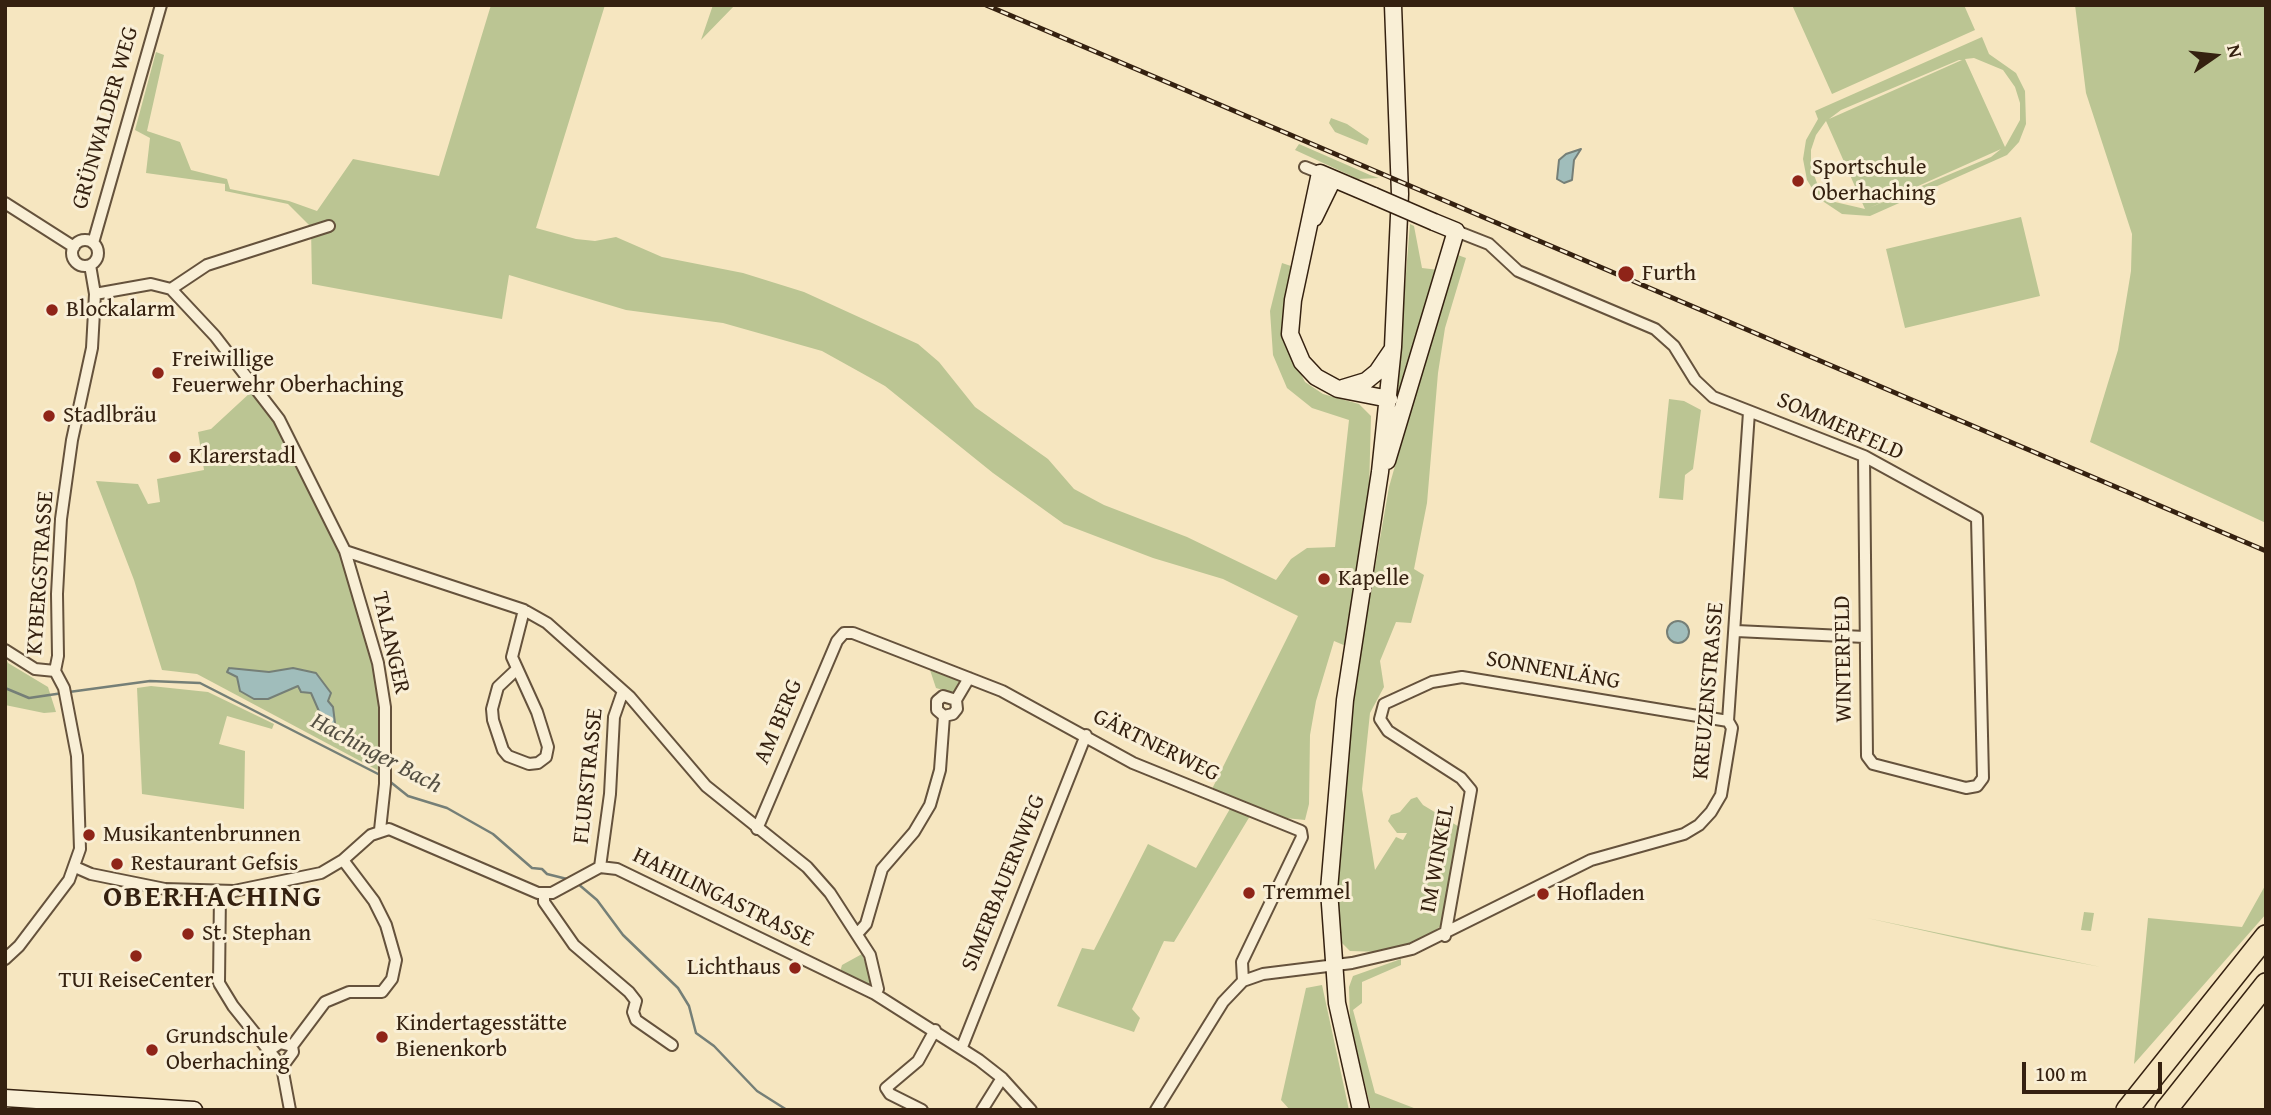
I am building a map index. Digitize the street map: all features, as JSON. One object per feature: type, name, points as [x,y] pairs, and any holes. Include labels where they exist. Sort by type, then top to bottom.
[{"type":"highway","points":[[2127,1110],[2266,936]]},
{"type":"highway","points":[[2166,1110],[2266,984]]},
{"type":"main road","points":[[1361,1110],[1337,1003],[1329,890],[1345,700],[1380,472],[1393,348],[1400,182],[1393,5]]},
{"type":"main road","points":[[1380,472],[1392,454],[1456,231],[1319,173],[1293,300],[1290,334],[1302,362],[1316,377],[1338,389],[1389,399]]},
{"type":"main road","points":[[1338,389],[1366,381],[1377,372],[1393,348]]},
{"type":"main road","points":[[5,1098],[194,1110]]},
{"type":"street","name":"GRÜNWALDER WEG","points":[[93,243],[161,5]]},
{"type":"street","points":[[5,203],[74,247],[76,262],[90,265]]},
{"type":"street","points":[[95,294],[151,284],[171,289],[207,265],[329,226]]},
{"type":"street","name":"SOMMERFELD","points":[[1456,231],[1489,244],[1518,271],[1655,329],[1674,346],[1702,389],[1749,412],[1777,420],[1864,456],[1978,518],[1983,778],[1977,786],[1966,788]]},
{"type":"street","points":[[74,247],[80,242],[93,243]]},
{"type":"street","name":"KYBERGSTRASSE","points":[[75,867],[80,840],[79,775],[66,693],[55,671],[58,656],[57,594],[61,519],[72,440],[92,348],[95,294],[90,265],[97,257],[93,243]]},
{"type":"street","name":"TALANGER","points":[[171,289],[215,336],[279,419],[345,551],[381,678],[385,779],[380,830]]},
{"type":"street","name":"KREUZENSTRASSE","points":[[1243,981],[1263,974],[1333,966],[1393,955],[1445,936],[1591,860],[1668,839],[1699,825],[1721,795],[1730,724],[1749,412]]},
{"type":"street","name":"WINTERFELD","points":[[1864,456],[1867,756],[1873,764],[1966,788]]},
{"type":"street","points":[[345,551],[524,610],[547,622],[623,691],[706,786],[811,872],[858,934],[875,970],[876,994]]},
{"type":"street","points":[[516,670],[498,687],[492,709],[493,720],[503,750],[508,755],[529,764],[538,763],[549,753],[548,747],[533,703],[512,657],[524,610]]},
{"type":"street","points":[[1736,631],[1865,637]]},
{"type":"street","name":"GÄRTNERWEG","points":[[844,634],[853,633],[1002,691],[1163,777],[1301,831],[1302,837],[1242,962],[1243,981]]},
{"type":"street","name":"AM BERG","points":[[757,829],[837,641],[844,634]]},
{"type":"street","points":[[5,650],[35,669],[55,671]]},
{"type":"street","name":"SONNENLÄNG","points":[[1380,711],[1384,704],[1402,693],[1432,682],[1462,677],[1730,724]]},
{"type":"street","points":[[858,934],[866,924],[881,869],[914,832],[930,804],[940,770],[944,716],[936,707],[940,698],[947,695],[956,700],[970,678]]},
{"type":"street","name":"FLURSTRASSE","points":[[600,867],[609,807],[614,717],[623,691]]},
{"type":"street","name":"IM WINKEL","points":[[1380,711],[1380,719],[1388,731],[1461,778],[1471,789],[1445,936]]},
{"type":"street","name":"SIMERBAUERNWEG","points":[[962,1047],[1086,735]]},
{"type":"street","points":[[5,959],[36,926],[75,867],[135,883],[220,892],[321,873],[343,860],[380,830],[397,831],[528,890],[544,894],[544,902],[574,945],[629,992],[635,1001],[633,1012],[636,1020],[672,1045]]},
{"type":"street","points":[[282,1067],[293,1052],[292,1045],[325,1002],[349,992],[382,992],[392,979],[396,960],[386,925],[374,901],[343,860]]},
{"type":"street","name":"HAHILINGASTRASSE","points":[[544,894],[600,867],[633,875],[776,948],[876,994],[962,1047],[1002,1078],[1031,1110]]},
{"type":"street","points":[[220,892],[219,983],[233,1006],[282,1067],[290,1110]]},
{"type":"street","points":[[1156,1110],[1223,1002],[1243,981]]},
{"type":"street","points":[[922,1110],[890,1094],[886,1088],[918,1061],[935,1030]]},
{"type":"street","points":[[270,1050],[280,1044],[292,1045]]},
{"type":"street","points":[[982,1110],[1002,1078]]},
{"type":"green space","points":[[491,5],[605,5],[536,228],[576,239],[595,241],[616,237],[662,257],[743,273],[804,292],[918,344],[939,362],[975,407],[1048,459],[1074,489],[1104,505],[1187,537],[1276,580],[1291,559],[1307,548],[1335,547],[1349,420],[1312,408],[1287,388],[1273,355],[1270,311],[1282,263],[1294,267],[1295,362],[1305,382],[1323,394],[1359,404],[1371,416],[1369,491],[1346,646],[1334,641],[1316,701],[1310,735],[1309,804],[1305,820],[1285,818],[1211,791],[1298,616],[1223,579],[1153,558],[1064,524],[993,473],[885,386],[822,351],[723,323],[626,310],[509,275],[502,319],[312,284],[311,227],[288,204],[225,191],[225,184],[146,173],[150,138],[135,130],[156,52],[164,55],[147,131],[180,142],[191,170],[227,179],[230,189],[289,201],[317,211],[353,159],[439,176]]},
{"type":"green space","points":[[713,5],[735,5],[701,40]]},
{"type":"green space","points":[[1792,5],[1964,5],[1975,30],[1832,94]]},
{"type":"green space","points":[[2075,5],[2266,5],[2266,523],[2090,442],[2118,350],[2131,271],[2132,234],[2086,93]]},
{"type":"green space","points":[[1982,37],[1989,54],[2016,73],[2025,91],[2026,124],[2019,142],[2007,155],[1870,216],[1842,214],[1818,198],[1807,180],[1803,159],[1806,140],[1818,119],[1815,111]],"holes":[[[1974,58],[2003,70],[2015,87],[2020,103],[2020,120],[2005,147],[1965,59]],[[1959,60],[1962,60],[1829,119],[1841,110]],[[1826,121],[1865,209],[1835,202],[1817,183],[1811,167],[1811,150],[1816,135]],[[2001,149],[1991,157],[1869,208]]]},
{"type":"green space","points":[[1331,118],[1347,124],[1369,139],[1367,145],[1335,132],[1329,123]]},
{"type":"green space","points":[[1299,144],[1379,178],[1358,179],[1295,150]]},
{"type":"green space","points":[[2021,217],[2040,296],[1905,328],[1886,249]]},
{"type":"green space","points":[[1410,224],[1414,226],[1422,268],[1439,270],[1393,434]]},
{"type":"green space","points":[[1455,254],[1466,258],[1445,328],[1438,373],[1427,503],[1414,569],[1424,575],[1411,623],[1396,622],[1380,661],[1384,687],[1370,713],[1362,789],[1375,870],[1396,837],[1403,840],[1407,833],[1397,833],[1388,821],[1391,815],[1400,812],[1411,799],[1417,797],[1423,805],[1461,828],[1442,925],[1425,938],[1382,952],[1350,951],[1341,942],[1338,890],[1352,700],[1389,487]]},
{"type":"green space","points":[[251,392],[276,424],[342,553],[370,645],[381,711],[379,771],[197,674],[162,670],[134,580],[96,481],[138,484],[148,504],[160,502],[157,479],[204,470],[198,432],[211,429]]},
{"type":"green space","points":[[1669,399],[1684,401],[1701,410],[1693,469],[1685,475],[1683,500],[1659,498]]},
{"type":"green space","points":[[5,656],[8,663],[48,687],[56,712],[44,713],[5,705]]},
{"type":"green space","points":[[930,670],[959,681],[953,693],[936,688]]},
{"type":"green space","points":[[151,686],[208,692],[274,724],[272,729],[227,716],[219,744],[245,751],[244,809],[142,794],[137,688]]},
{"type":"green space","points":[[1231,807],[1250,816],[1174,942],[1164,941],[1132,1009],[1140,1018],[1134,1032],[1057,1006],[1082,948],[1094,950],[1148,844],[1196,868]]},
{"type":"green space","points":[[2266,884],[2266,914],[2134,1064],[2148,918],[2242,927]]},
{"type":"green space","points":[[2084,912],[2094,913],[2091,931],[2081,930]]},
{"type":"green space","points":[[1867,918],[2077,962],[2101,967],[2006,949]]},
{"type":"green space","points":[[862,954],[872,983],[870,987],[840,972],[842,965]]},
{"type":"green space","points":[[1401,959],[1401,965],[1362,982],[1362,1003],[1353,1010],[1375,1093],[1419,1110],[1371,1110],[1350,1021],[1349,987],[1353,976]]},
{"type":"green space","points":[[1322,985],[1349,1110],[1290,1110],[1281,1100],[1306,988]]},
{"type":"water","points":[[1581,149],[1574,160],[1572,180],[1564,183],[1557,179],[1559,160],[1566,154]]},
{"type":"water","points":[[1674,621],[1682,621],[1689,628],[1689,636],[1682,643],[1674,643],[1667,636],[1667,628]]},
{"type":"water","points":[[229,668],[269,672],[293,668],[316,673],[331,693],[328,701],[333,707],[336,731],[325,725],[311,693],[301,692],[298,686],[268,699],[254,699],[240,691],[237,677],[227,672]]},
{"type":"waterway","name":"Hachinger Bach","points":[[69,692],[150,681],[200,683],[382,776]]},
{"type":"waterway","name":"Hachinger Bach","points":[[5,688],[29,698],[63,693]]},
{"type":"waterway","name":"Hachinger Bach","points":[[388,780],[408,796],[447,808],[493,834],[532,868],[571,880]]},
{"type":"waterway","name":"Hachinger Bach","points":[[577,883],[597,900],[623,935],[678,988],[689,1006],[696,1033],[714,1046],[757,1091],[787,1110]]},
{"type":"railway","points":[[986,5],[2266,551]]},
{"type":"place","name":"Sportschule Oberhaching","points":[[1798,181]]},
{"type":"place","name":"Furth","points":[[1626,274]]},
{"type":"place","name":"Blockalarm","points":[[52,310]]},
{"type":"place","name":"Freiwillige Feuerwehr Oberhaching","points":[[158,373]]},
{"type":"place","name":"Stadlbräu","points":[[49,416]]},
{"type":"place","name":"Klarerstadl","points":[[175,457]]},
{"type":"place","name":"Kapelle","points":[[1324,579]]},
{"type":"place","name":"Musikantenbrunnen","points":[[89,835]]},
{"type":"place","name":"Restaurant Gefsis","points":[[117,864]]},
{"type":"place","name":"Tremmel","points":[[1249,893]]},
{"type":"place","name":"Hofladen","points":[[1543,894]]},
{"type":"place","name":"St. Stephan","points":[[188,934]]},
{"type":"place","name":"TUI ReiseCenter","points":[[136,956]]},
{"type":"place","name":"Lichthaus","points":[[795,968]]},
{"type":"place","name":"Kindertagesstätte Bienenkorb","points":[[382,1037]]},
{"type":"place","name":"Grundschule Oberhaching","points":[[152,1050]]},
{"type":"district","name":"OBERHACHING","points":[[213,898]]}]
